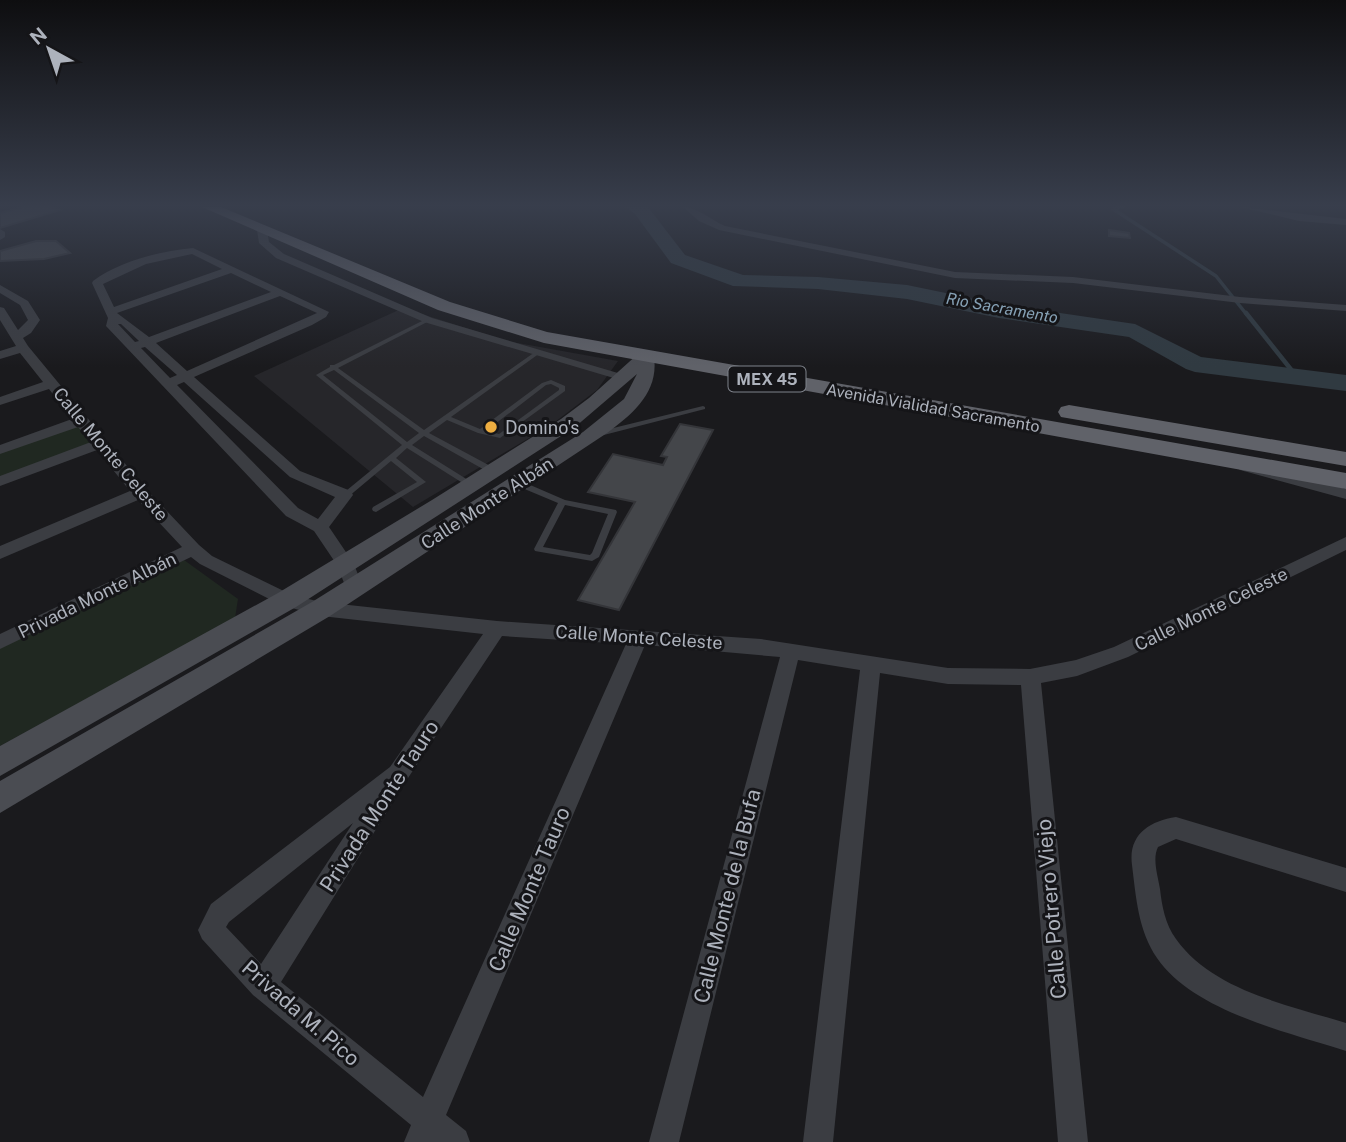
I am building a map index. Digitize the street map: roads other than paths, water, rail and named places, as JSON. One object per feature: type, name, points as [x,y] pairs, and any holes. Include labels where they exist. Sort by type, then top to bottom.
[{"type":"highway","name":"Avenida Vialidad Sacramento","points":[[336,260],[471,316],[520,331],[597,348],[636,369],[681,363],[1346,481]]},
{"type":"highway","name":"Avenida Vialidad Sacramento","points":[[376,260],[506,310],[578,327],[1346,459]]},
{"type":"highway","points":[[578,327],[627,345],[636,369],[701,348]]},
{"type":"main road","name":"Calle Monte Albán","points":[[0,798],[321,609],[590,436],[632,401],[636,369]]},
{"type":"main road","name":"Calle Monte Albán","points":[[0,762],[287,600],[584,412],[636,369]]},
{"type":"street","points":[[159,260],[111,275],[97,283],[112,315],[112,326],[292,512],[320,527],[345,564],[354,588]]},
{"type":"street","points":[[170,383],[324,313],[214,260]]},
{"type":"street","points":[[290,260],[428,320],[537,353],[636,369]]},
{"type":"street","points":[[881,260],[939,272],[1073,280],[1240,300],[1346,308]]},
{"type":"street","points":[[112,315],[231,269]]},
{"type":"street","points":[[0,288],[24,303],[34,320],[20,342],[0,355]]},
{"type":"street","points":[[133,347],[280,292]]},
{"type":"street","name":"Calle Monte Celeste","points":[[0,310],[51,384],[140,493],[193,549],[206,560],[287,600],[321,609],[497,628],[639,636],[791,650],[958,677],[1030,677],[1077,668],[1121,652],[1346,543]]},
{"type":"street","points":[[112,315],[124,320],[295,474],[345,495],[320,527]]},
{"type":"street","points":[[0,401],[51,384]]},
{"type":"street","points":[[0,450],[81,421]]},
{"type":"street","points":[[0,481],[100,444]]},
{"type":"street","points":[[1229,460],[1269,475],[1346,494]]},
{"type":"street","points":[[0,553],[140,493]]},
{"type":"street","name":"Privada Monte Albán","points":[[0,642],[193,549]]},
{"type":"street","name":"Privada Monte Tauro","points":[[262,985],[398,774],[497,628]]},
{"type":"street","name":"Calle Monte Tauro","points":[[424,1131],[639,636]]},
{"type":"street","name":"Calle Monte de la Bufa","points":[[664,1142],[791,650]]},
{"type":"street","points":[[818,1142],[871,664]]},
{"type":"street","name":"Calle Potrero Viejo","points":[[1030,677],[1073,1142]]},
{"type":"street","name":"Privada M. Pico","points":[[398,774],[215,918],[211,930],[262,985],[424,1131],[455,1142]]},
{"type":"street","points":[[1346,880],[1176,828],[1150,835],[1144,844],[1142,856],[1154,925],[1162,941],[1185,969],[1218,992],[1346,1037]]},
{"type":"lane","points":[[428,320],[332,366],[321,373],[320,377],[407,445],[472,485]]},
{"type":"lane","points":[[345,495],[407,445],[537,353]]},
{"type":"lane","points":[[332,366],[424,433],[493,471]]},
{"type":"lane","points":[[448,418],[481,432],[500,436],[562,391],[563,387],[544,384],[481,432]]},
{"type":"lane","points":[[374,417],[391,408]]},
{"type":"lane","points":[[590,436],[703,408]]},
{"type":"lane","points":[[376,509],[422,482],[392,458]]},
{"type":"lane","points":[[518,483],[563,502],[613,512],[594,557],[589,559],[538,548],[563,502]]},
{"type":"waterway","name":"Rio Sacramento","points":[[682,260],[741,281],[818,283],[907,292],[999,311],[1135,331],[1195,364],[1346,383]]},
{"type":"waterway","points":[[1192,260],[1216,276],[1247,315]]},
{"type":"waterway","points":[[1246,313],[1297,377]]},
{"type":"place","name":"Domino's","points":[[491,427]]}]
